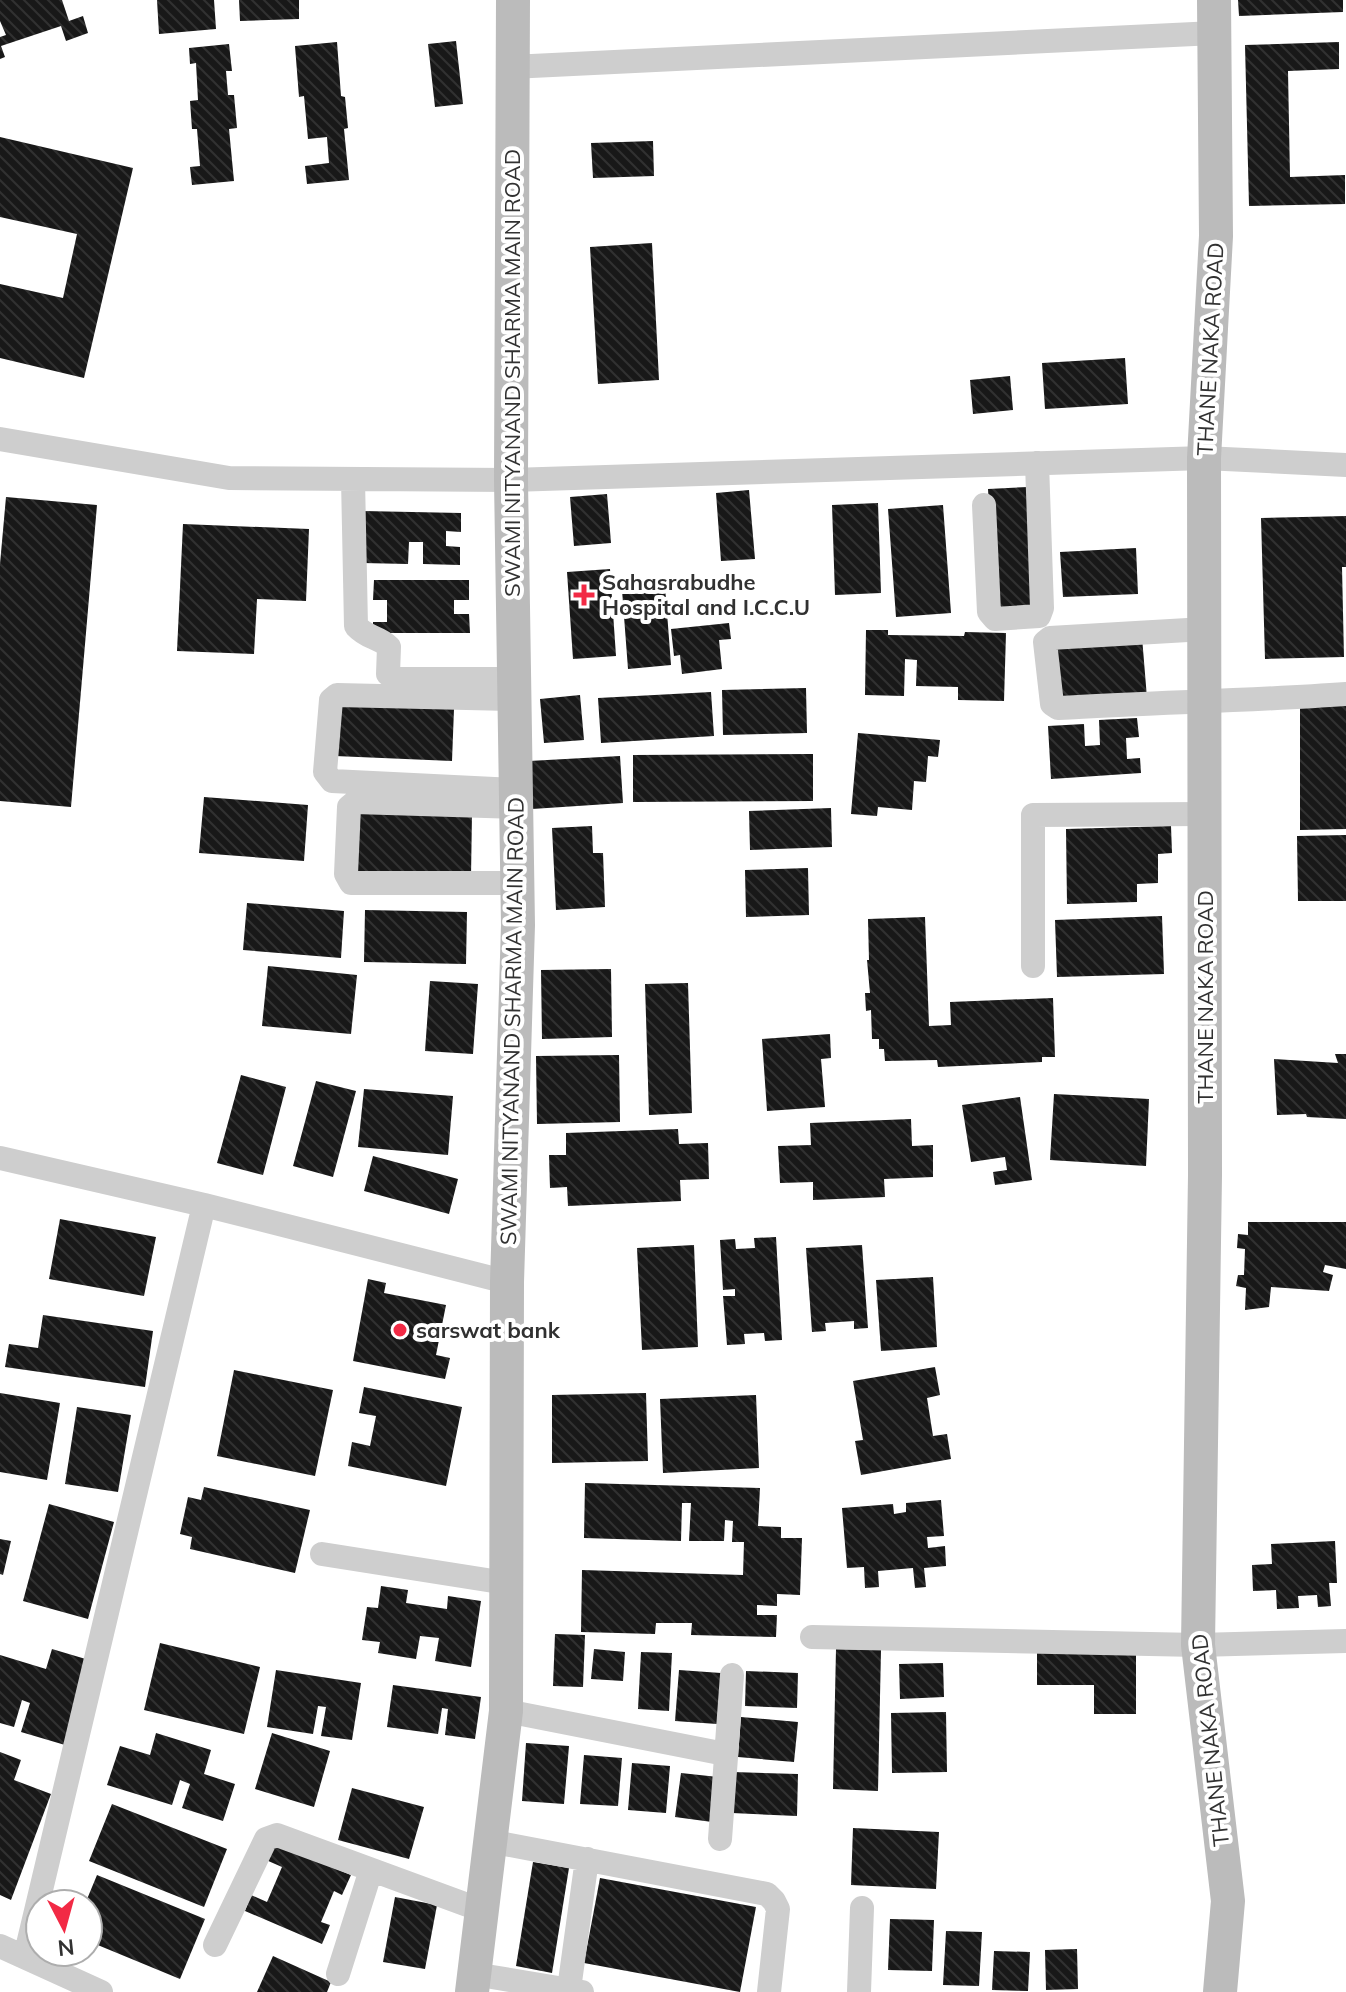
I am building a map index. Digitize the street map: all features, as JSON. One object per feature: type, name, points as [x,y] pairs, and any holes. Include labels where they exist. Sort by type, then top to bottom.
[{"type":"street","name":"SWAMI NITYANAND SHARMA MAIN ROAD","points":[[473,1983],[506,1711],[507,1282],[518,883],[511,480],[513,0]]},
{"type":"street","points":[[511,67],[1214,16]]},
{"type":"street","name":"THANE NAKA ROAD","points":[[1214,16],[1216,236],[1204,458],[1205,1175],[1198,1645],[1228,1901],[1220,1992]]},
{"type":"street","points":[[0,439],[229,478],[511,480],[1204,458],[1346,465]]},
{"type":"street","points":[[984,505],[989,612],[995,619],[1039,616],[1042,608],[1037,463]]},
{"type":"street","points":[[353,479],[356,626],[366,637],[383,641],[389,647],[388,674],[395,679],[515,689]]},
{"type":"street","points":[[1205,629],[1050,638],[1045,642],[1052,704],[1058,708],[1346,694]]},
{"type":"street","points":[[515,689],[337,695],[331,700],[325,772],[332,781],[516,798]]},
{"type":"street","points":[[516,798],[355,802],[349,807],[346,874],[351,883],[518,883]]},
{"type":"street","points":[[1033,966],[1033,815],[1205,814]]},
{"type":"street","points":[[0,1158],[204,1205],[507,1282]]},
{"type":"street","points":[[41,1888],[204,1205]]},
{"type":"street","points":[[322,1554],[506,1583]]},
{"type":"street","points":[[812,1637],[1198,1645],[1346,1641]]},
{"type":"street","points":[[720,1839],[732,1675]]},
{"type":"street","points":[[506,1711],[725,1754]]},
{"type":"street","points":[[215,1945],[266,1839],[277,1835],[481,1910]]},
{"type":"street","points":[[489,1841],[767,1894],[778,1909],[769,1992]]},
{"type":"street","points":[[473,1983],[575,1991],[587,1859]]},
{"type":"street","points":[[338,1974],[371,1870]]},
{"type":"street","points":[[859,1992],[862,1908]]},
{"type":"street","points":[[0,1946],[24,1957]]},
{"type":"street","points":[[49,1968],[101,1992]]},
{"type":"building","points":[[0,0],[62,0],[69,21],[83,16],[88,33],[66,41],[61,26],[1,46],[5,57],[0,59],[0,37],[6,35],[0,21]]},
{"type":"building","points":[[157,0],[214,0],[216,29],[159,34]]},
{"type":"building","points":[[239,0],[299,0],[299,19],[240,21]]},
{"type":"building","points":[[1238,0],[1343,0],[1343,12],[1239,16]]},
{"type":"building","points":[[456,41],[463,104],[435,107],[428,44]]},
{"type":"building","points":[[337,42],[341,96],[345,97],[348,128],[344,129],[349,180],[307,184],[305,166],[329,163],[327,137],[308,139],[304,96],[299,97],[295,46]]},
{"type":"building","points":[[1339,42],[1339,69],[1288,71],[1290,177],[1345,175],[1345,204],[1249,206],[1245,45]]},
{"type":"building","points":[[229,44],[232,71],[226,71],[228,95],[234,95],[237,128],[229,129],[234,181],[192,185],[190,167],[200,166],[197,129],[192,129],[190,101],[198,100],[196,63],[190,64],[189,48]]},
{"type":"building","points":[[0,137],[133,168],[84,378],[0,358],[0,284],[63,298],[77,234],[0,217]]},
{"type":"building","points":[[653,141],[654,176],[593,178],[591,143]]},
{"type":"building","points":[[652,243],[659,380],[598,384],[590,247]]},
{"type":"building","points":[[1125,358],[1128,404],[1045,409],[1042,363]]},
{"type":"building","points":[[1010,376],[1013,410],[973,414],[970,380]]},
{"type":"building","points":[[1028,487],[1035,608],[995,611],[988,489]]},
{"type":"building","points":[[749,490],[755,559],[721,561],[716,493]]},
{"type":"building","points":[[607,494],[611,543],[574,546],[570,497]]},
{"type":"building","points":[[6,497],[97,505],[71,807],[0,801],[0,564]]},
{"type":"building","points":[[878,503],[881,593],[835,595],[832,505]]},
{"type":"building","points":[[943,505],[951,613],[896,617],[888,509]]},
{"type":"building","points":[[363,511],[461,513],[461,532],[446,531],[446,546],[460,547],[460,565],[423,564],[423,542],[409,542],[408,564],[362,563]]},
{"type":"building","points":[[1346,516],[1346,567],[1342,567],[1344,657],[1265,659],[1261,518]]},
{"type":"building","points":[[183,524],[309,529],[306,601],[257,599],[254,654],[177,651]]},
{"type":"building","points":[[1136,548],[1138,594],[1063,597],[1060,552]]},
{"type":"building","points":[[610,569],[616,656],[573,659],[567,572]]},
{"type":"building","points":[[374,580],[469,580],[469,600],[454,600],[454,614],[469,614],[470,633],[373,633],[373,622],[387,622],[387,600],[373,600]]},
{"type":"building","points":[[665,586],[671,665],[628,669],[622,590]]},
{"type":"building","points":[[729,623],[731,639],[719,640],[722,669],[682,674],[680,655],[674,656],[671,629]]},
{"type":"building","points":[[866,630],[888,630],[888,635],[1006,633],[1004,701],[958,700],[958,687],[916,686],[917,660],[905,659],[904,696],[865,695]]},
{"type":"building","points":[[1142,637],[1147,698],[1058,704],[1052,641]]},
{"type":"building","points":[[806,688],[807,733],[723,735],[722,690]]},
{"type":"building","points":[[711,692],[714,736],[601,743],[598,698]]},
{"type":"building","points":[[580,695],[584,740],[544,743],[540,699]]},
{"type":"building","points":[[1300,700],[1346,700],[1346,829],[1300,830]]},
{"type":"building","points":[[339,704],[454,709],[452,761],[335,756]]},
{"type":"building","points":[[1137,718],[1139,737],[1126,738],[1127,759],[1140,758],[1141,773],[1051,779],[1048,726],[1084,724],[1085,746],[1100,745],[1099,720]]},
{"type":"building","points":[[858,733],[940,740],[938,757],[928,756],[926,782],[914,781],[912,810],[878,807],[877,816],[851,814]]},
{"type":"building","points":[[813,754],[813,801],[633,802],[633,755]]},
{"type":"building","points":[[620,756],[623,803],[532,809],[529,761]]},
{"type":"building","points":[[204,797],[308,805],[304,861],[199,853]]},
{"type":"building","points":[[831,808],[832,847],[750,850],[749,811]]},
{"type":"building","points":[[355,812],[472,813],[471,877],[354,875]]},
{"type":"building","points":[[592,826],[593,853],[603,853],[605,907],[556,910],[552,828]]},
{"type":"building","points":[[1171,826],[1172,853],[1158,854],[1158,883],[1137,884],[1137,902],[1067,904],[1066,829]]},
{"type":"building","points":[[1346,835],[1346,901],[1298,901],[1297,836]]},
{"type":"building","points":[[808,868],[809,915],[746,917],[745,870]]},
{"type":"building","points":[[247,903],[344,911],[341,958],[243,950]]},
{"type":"building","points":[[365,910],[467,912],[466,964],[364,962]]},
{"type":"building","points":[[1162,916],[1164,974],[1057,977],[1055,920]]},
{"type":"building","points":[[925,917],[929,1026],[951,1025],[950,1002],[1053,998],[1055,1057],[1042,1057],[1042,1062],[938,1067],[937,1060],[885,1061],[884,1049],[879,1049],[879,1039],[872,1039],[871,1010],[866,1011],[865,993],[870,993],[868,919]]},
{"type":"building","points":[[268,966],[357,975],[351,1034],[262,1026]]},
{"type":"building","points":[[611,969],[612,1037],[542,1039],[541,970]]},
{"type":"building","points":[[430,981],[478,984],[473,1054],[425,1051]]},
{"type":"building","points":[[688,983],[692,1113],[649,1115],[645,984]]},
{"type":"building","points":[[830,1034],[831,1058],[821,1059],[825,1107],[767,1111],[762,1039]]},
{"type":"building","points":[[1335,1054],[1346,1054],[1346,1119],[1307,1117],[1306,1114],[1277,1115],[1274,1059],[1338,1063]]},
{"type":"building","points":[[619,1055],[620,1122],[537,1124],[536,1056]]},
{"type":"building","points":[[241,1075],[286,1087],[263,1175],[217,1163]]},
{"type":"building","points":[[316,1081],[356,1091],[333,1177],[293,1166]]},
{"type":"building","points":[[364,1089],[453,1096],[448,1155],[358,1147]]},
{"type":"building","points":[[1054,1094],[1149,1099],[1146,1166],[1050,1160]]},
{"type":"building","points":[[1020,1097],[1032,1180],[995,1185],[993,1172],[1007,1170],[1005,1157],[971,1162],[962,1105]]},
{"type":"building","points":[[911,1119],[912,1146],[933,1145],[933,1177],[884,1179],[885,1197],[813,1200],[813,1182],[780,1183],[778,1146],[811,1145],[810,1123]]},
{"type":"building","points":[[678,1129],[679,1144],[708,1143],[709,1179],[680,1180],[681,1201],[568,1206],[567,1187],[550,1188],[549,1155],[566,1155],[566,1133]]},
{"type":"building","points":[[373,1156],[458,1179],[449,1214],[364,1191]]},
{"type":"building","points":[[60,1219],[156,1237],[144,1296],[49,1279]]},
{"type":"building","points":[[1248,1222],[1346,1222],[1346,1269],[1325,1265],[1323,1272],[1333,1275],[1329,1291],[1271,1287],[1269,1307],[1245,1310],[1246,1288],[1236,1286],[1238,1275],[1244,1275],[1245,1249],[1237,1248],[1238,1234],[1248,1235]]},
{"type":"building","points":[[776,1237],[782,1340],[765,1341],[764,1333],[744,1334],[745,1344],[727,1345],[723,1296],[735,1296],[735,1289],[723,1290],[720,1240],[735,1239],[736,1249],[755,1248],[754,1238]]},
{"type":"building","points":[[694,1245],[698,1347],[642,1350],[637,1248]]},
{"type":"building","points":[[862,1245],[868,1328],[854,1329],[854,1321],[825,1323],[826,1331],[812,1332],[806,1248]]},
{"type":"building","points":[[933,1277],[937,1347],[881,1351],[876,1280]]},
{"type":"building","name":"sarswat bank","points":[[368,1279],[386,1283],[384,1293],[446,1305],[436,1355],[450,1358],[445,1379],[353,1361]]},
{"type":"building","points":[[43,1315],[153,1331],[145,1387],[5,1367],[9,1344],[38,1348]]},
{"type":"building","points":[[935,1367],[940,1395],[927,1398],[933,1436],[947,1434],[951,1459],[861,1475],[855,1441],[863,1440],[853,1381]]},
{"type":"building","points":[[234,1370],[333,1390],[315,1476],[217,1456]]},
{"type":"building","points":[[364,1387],[462,1407],[446,1486],[348,1466],[352,1442],[370,1446],[376,1416],[359,1413]]},
{"type":"building","points":[[0,1393],[60,1403],[47,1480],[0,1472]]},
{"type":"building","points":[[646,1393],[648,1461],[552,1463],[552,1395]]},
{"type":"building","points":[[756,1395],[759,1468],[663,1473],[660,1399]]},
{"type":"building","points":[[77,1407],[131,1415],[118,1492],[65,1484]]},
{"type":"building","points":[[585,1483],[760,1488],[758,1526],[781,1527],[781,1538],[802,1538],[800,1595],[777,1594],[777,1606],[757,1605],[757,1615],[777,1615],[776,1637],[691,1635],[692,1623],[656,1623],[655,1634],[581,1632],[582,1570],[743,1575],[744,1542],[732,1542],[733,1521],[725,1520],[724,1541],[689,1541],[691,1503],[682,1503],[681,1541],[584,1538]]},
{"type":"building","points":[[204,1487],[310,1510],[295,1573],[190,1549],[192,1537],[180,1534],[188,1497],[201,1500]]},
{"type":"building","points":[[941,1500],[944,1536],[927,1537],[928,1548],[945,1546],[946,1566],[924,1568],[926,1587],[915,1588],[913,1568],[878,1571],[879,1587],[865,1588],[864,1567],[847,1568],[842,1508],[893,1504],[894,1514],[906,1512],[906,1503]]},
{"type":"building","points":[[49,1504],[114,1522],[88,1619],[23,1601]]},
{"type":"building","points":[[0,1539],[11,1541],[3,1575],[0,1574]]},
{"type":"building","points":[[1335,1541],[1337,1583],[1329,1583],[1331,1606],[1318,1607],[1317,1595],[1298,1596],[1299,1608],[1277,1609],[1276,1590],[1253,1591],[1252,1565],[1272,1564],[1271,1544]]},
{"type":"building","points":[[381,1586],[408,1590],[406,1603],[447,1609],[448,1596],[481,1601],[471,1667],[435,1661],[439,1638],[420,1636],[416,1659],[378,1653],[380,1642],[362,1640],[367,1607],[378,1608]]},
{"type":"building","points":[[555,1634],[585,1635],[583,1687],[553,1686]]},
{"type":"building","points":[[160,1643],[260,1667],[244,1734],[144,1710]]},
{"type":"building","points":[[52,1649],[89,1660],[65,1745],[21,1732],[30,1703],[22,1700],[14,1727],[0,1723],[0,1655],[46,1669]]},
{"type":"building","points":[[594,1649],[625,1652],[623,1681],[591,1679]]},
{"type":"building","points":[[836,1649],[881,1650],[878,1791],[833,1789]]},
{"type":"building","points":[[1136,1650],[1136,1714],[1094,1714],[1094,1685],[1037,1685],[1037,1651]]},
{"type":"building","points":[[641,1652],[672,1653],[669,1711],[638,1709]]},
{"type":"building","points":[[943,1663],[944,1697],[900,1699],[899,1664]]},
{"type":"building","points":[[276,1670],[361,1683],[352,1740],[321,1736],[326,1707],[318,1706],[313,1734],[267,1727]]},
{"type":"building","points":[[679,1670],[721,1673],[717,1724],[675,1721]]},
{"type":"building","points":[[746,1671],[798,1673],[797,1708],[745,1706]]},
{"type":"building","points":[[393,1685],[481,1697],[475,1739],[445,1735],[448,1709],[442,1708],[438,1734],[387,1727]]},
{"type":"building","points":[[946,1712],[947,1772],[892,1773],[891,1713]]},
{"type":"building","points":[[741,1717],[798,1722],[794,1762],[738,1757]]},
{"type":"building","points":[[156,1733],[211,1750],[204,1774],[235,1784],[223,1821],[182,1808],[190,1784],[180,1780],[172,1805],[107,1785],[120,1746],[150,1755]]},
{"type":"building","points":[[272,1733],[330,1751],[314,1807],[255,1789]]},
{"type":"building","points":[[526,1743],[569,1746],[564,1804],[522,1801]]},
{"type":"building","points":[[0,1752],[21,1760],[14,1780],[51,1794],[11,1900],[0,1895]]},
{"type":"building","points":[[584,1755],[622,1758],[618,1806],[580,1804]]},
{"type":"building","points":[[632,1763],[670,1766],[666,1813],[628,1810]]},
{"type":"building","points":[[733,1772],[798,1774],[797,1816],[732,1813]]},
{"type":"building","points":[[681,1773],[718,1777],[712,1822],[675,1817]]},
{"type":"building","points":[[352,1788],[424,1807],[409,1859],[338,1840]]},
{"type":"building","points":[[112,1804],[227,1849],[204,1907],[89,1861]]},
{"type":"building","points":[[853,1828],[939,1832],[936,1889],[851,1885]]},
{"type":"building","points":[[273,1843],[351,1875],[342,1895],[334,1891],[321,1922],[330,1925],[322,1944],[245,1911],[251,1895],[267,1902],[282,1867],[266,1860]]},
{"type":"building","points":[[533,1862],[569,1868],[552,1973],[516,1966]]},
{"type":"building","points":[[97,1875],[205,1919],[180,1979],[104,1948],[104,1888],[92,1888]]},
{"type":"building","points":[[600,1878],[756,1907],[740,1992],[584,1963]]},
{"type":"building","points":[[395,1897],[437,1905],[425,1969],[383,1962]]},
{"type":"building","points":[[890,1919],[934,1920],[932,1971],[888,1970]]},
{"type":"building","points":[[946,1931],[982,1932],[979,1986],[943,1985]]},
{"type":"building","points":[[1077,1949],[1078,1989],[1046,1990],[1045,1950]]},
{"type":"building","points":[[994,1951],[1030,1952],[1028,1991],[992,1990]]},
{"type":"building","points":[[273,1956],[331,1982],[327,1992],[257,1992]]},
{"type":"place","name":"Sahasrabudhe Hospital and I.C.C.U","points":[[584,595]]},
{"type":"place","name":"sarswat bank","points":[[400,1330]]}]
